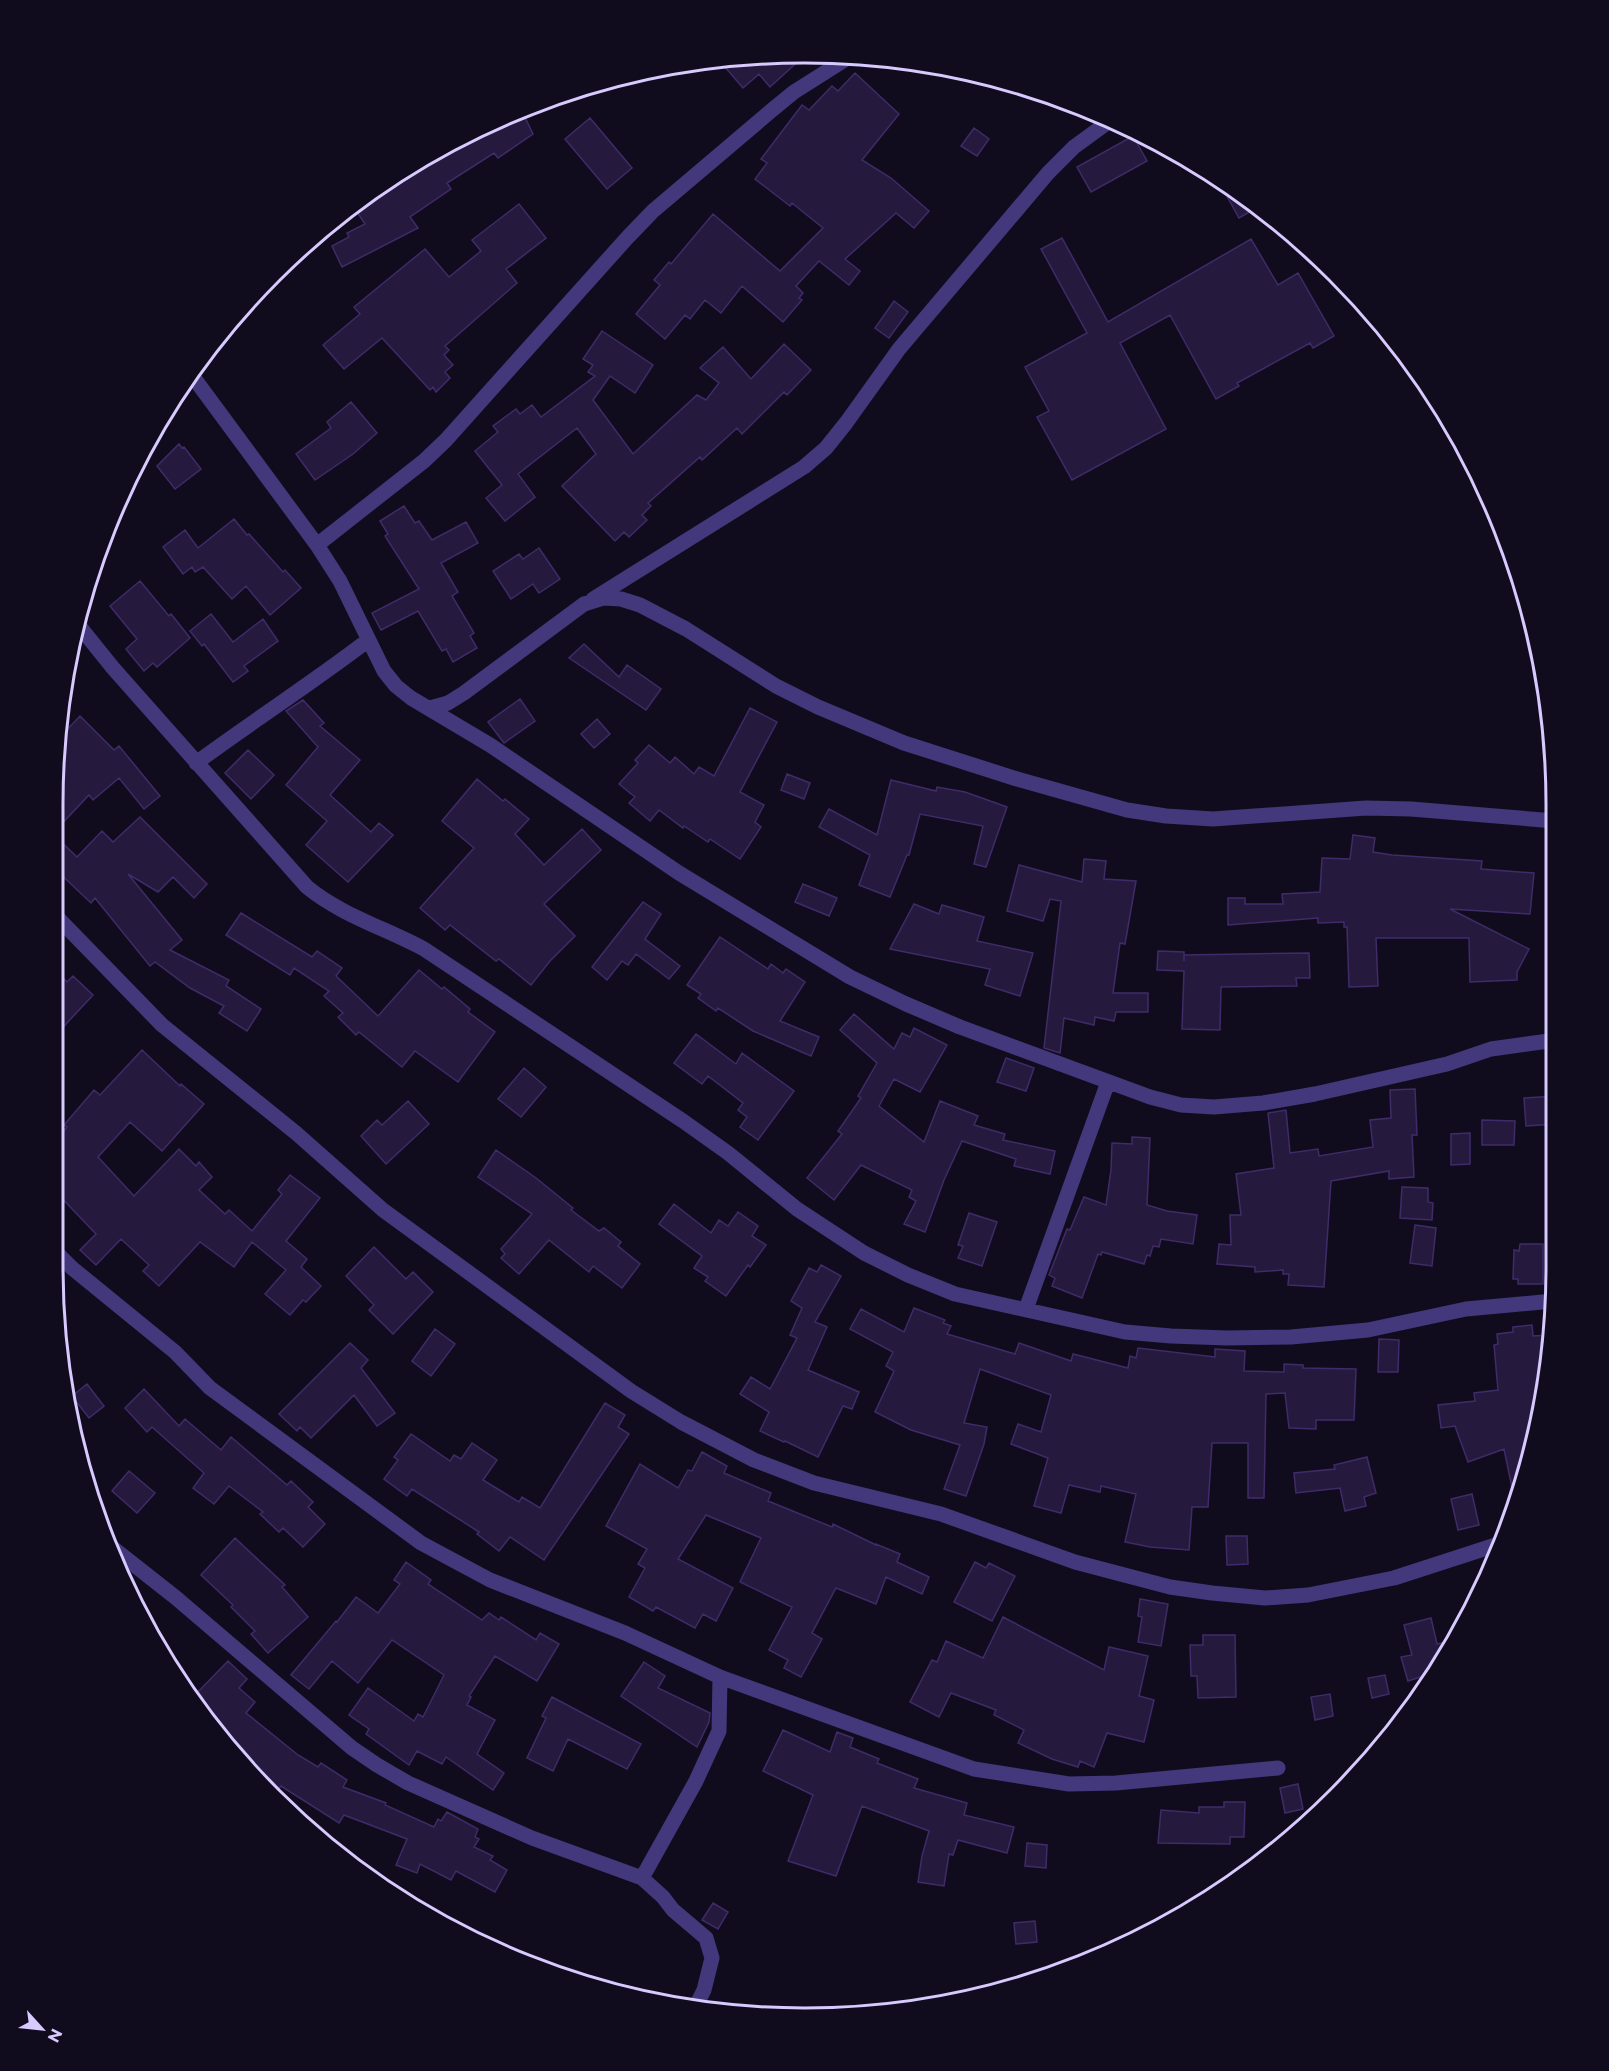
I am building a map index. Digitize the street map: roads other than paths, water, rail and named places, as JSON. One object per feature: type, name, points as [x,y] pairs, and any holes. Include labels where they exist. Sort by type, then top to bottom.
[{"type":"street","points":[[317,545],[424,461],[446,440],[653,211],[794,92],[838,64]]},
{"type":"street","points":[[430,708],[448,703],[465,693],[584,604],[804,467],[826,448],[899,349],[1048,174],[1074,147],[1103,126]]},
{"type":"street","points":[[196,381],[317,545],[340,581],[384,671],[396,686],[490,745],[679,873],[850,977],[960,1027],[1150,1097],[1181,1104],[1214,1107],[1263,1103],[1315,1094],[1447,1064],[1491,1049],[1546,1041]]},
{"type":"street","points":[[584,604],[603,598],[621,599],[640,605],[686,629],[776,686],[818,707],[904,743],[1017,779],[1128,810],[1166,816],[1213,819],[1365,808],[1412,809],[1546,820]]},
{"type":"street","points":[[84,631],[196,763],[307,887],[326,903],[388,930],[443,962],[683,1121],[728,1153],[797,1209],[864,1253],[908,1275],[955,1294],[1125,1332],[1171,1336],[1291,1337],[1368,1330],[1466,1309],[1545,1302]]},
{"type":"street","points":[[196,763],[275,706],[310,684],[368,640]]},
{"type":"street","points":[[63,923],[162,1025],[296,1133],[383,1210],[631,1391],[681,1422],[754,1460],[814,1483],[941,1514],[1075,1562],[1170,1587],[1212,1593],[1265,1598],[1308,1595],[1394,1578],[1491,1548]]},
{"type":"street","points":[[1026,1309],[1108,1082]]},
{"type":"street","points":[[63,1259],[175,1352],[210,1388],[421,1543],[490,1580],[625,1633],[720,1677],[974,1769],[1069,1784],[1116,1783],[1278,1768]]},
{"type":"street","points":[[121,1555],[175,1597],[352,1748],[377,1765],[408,1783],[532,1838],[642,1878],[663,1897],[673,1910],[706,1938],[712,1958],[704,1990],[699,2000]]},
{"type":"street","points":[[642,1878],[696,1781],[718,1731],[720,1677]]}]
